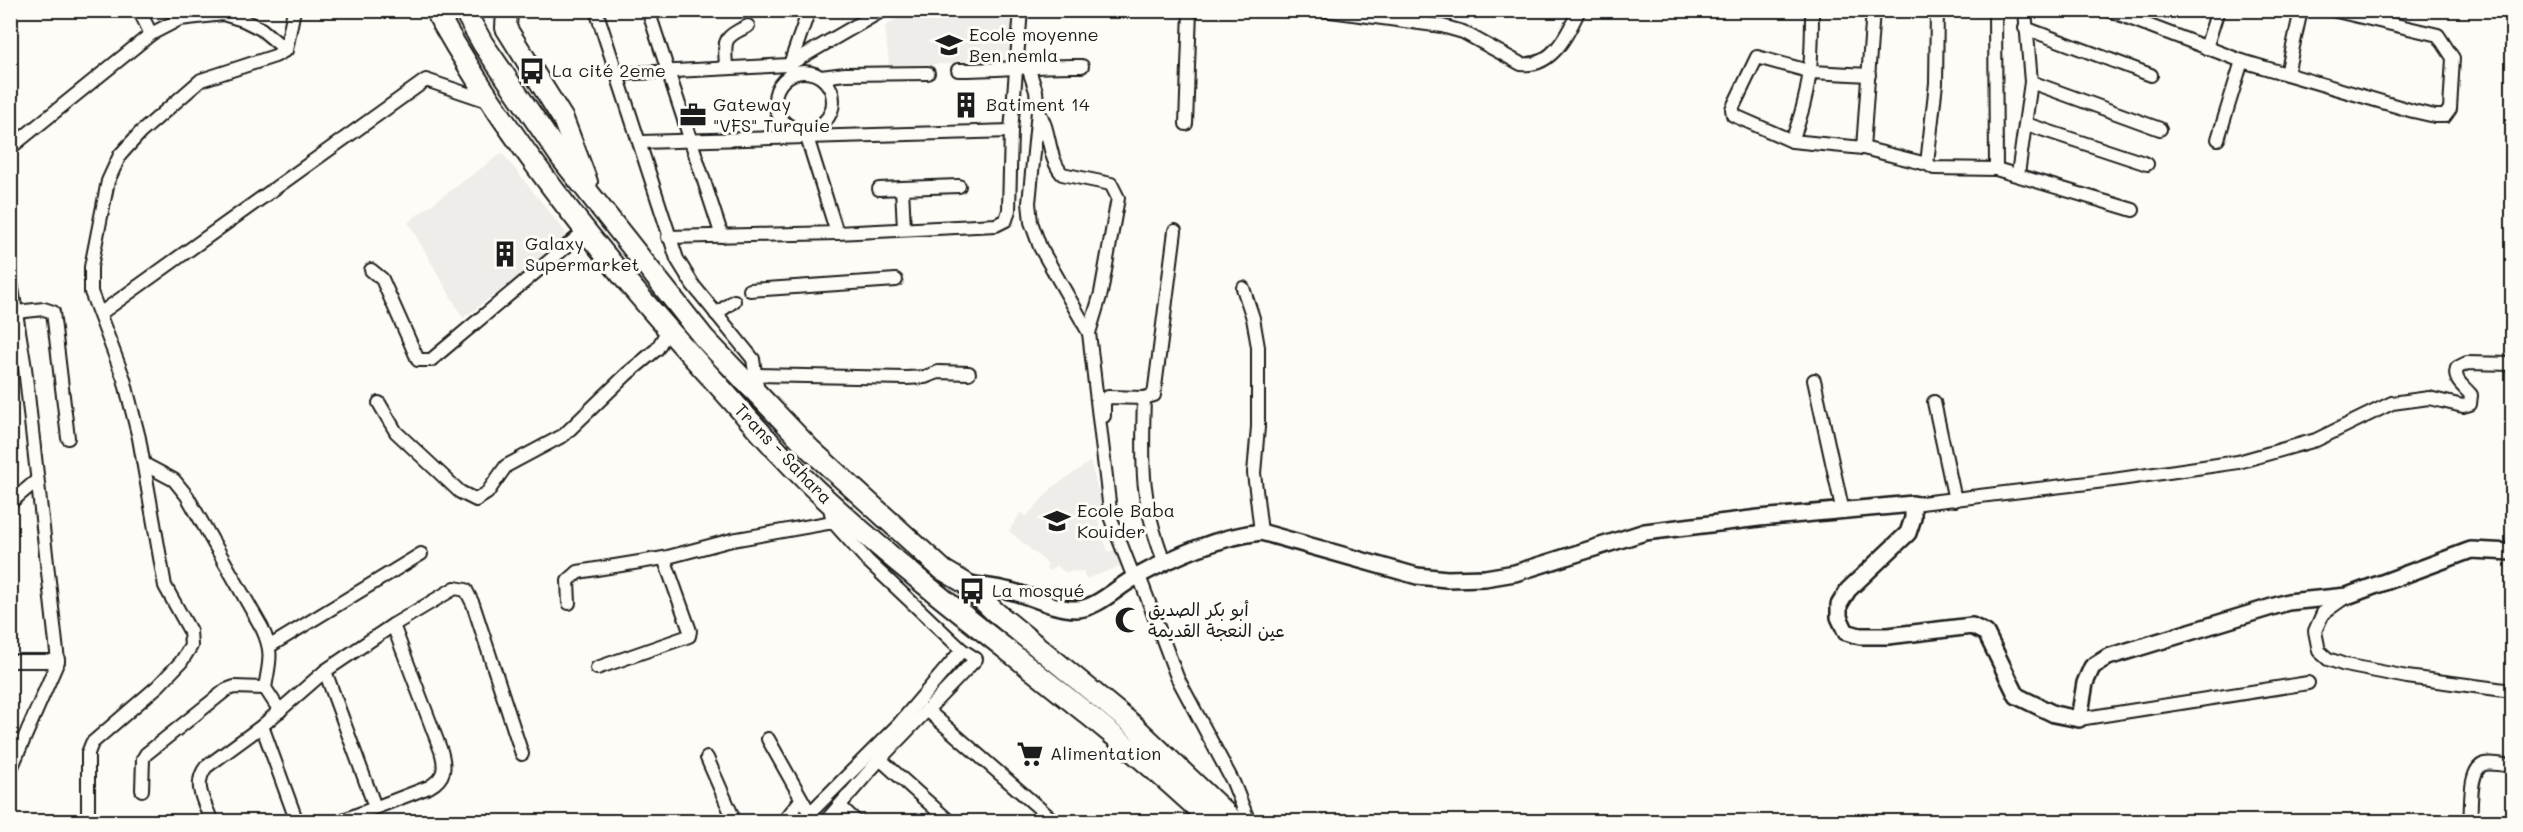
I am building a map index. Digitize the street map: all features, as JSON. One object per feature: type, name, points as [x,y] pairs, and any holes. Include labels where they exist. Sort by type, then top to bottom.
[{"type":"highway","name":"Trans - Sahara","points":[[435,10],[488,101],[586,230],[668,330],[798,472],[829,502],[1021,664],[1118,740],[1212,822]]},
{"type":"highway","name":"Trans - Sahara","points":[[464,10],[496,63],[561,159],[704,338],[757,385],[820,458],[943,570],[964,583],[993,611],[1133,725],[1235,822]]},
{"type":"highway","points":[[494,10],[506,19],[562,119],[593,199]]},
{"type":"street","points":[[139,10],[151,34]]},
{"type":"street","points":[[103,822],[89,819],[88,753],[92,743],[158,686],[181,662],[191,646],[190,630],[165,586],[144,464],[124,379],[91,292],[91,267],[108,181],[120,155],[140,133],[201,80],[275,57],[286,50],[294,10]]},
{"type":"street","points":[[596,10],[677,259],[716,314],[753,359],[757,385],[925,377],[938,372],[969,373]]},
{"type":"street","points":[[648,10],[722,236]]},
{"type":"street","points":[[618,75],[726,69],[790,69],[812,72],[821,77],[832,93],[831,113],[817,127],[806,133],[782,120],[774,104],[779,86],[790,69],[809,10]]},
{"type":"street","points":[[790,69],[866,15],[883,10]]},
{"type":"street","points":[[668,237],[837,233],[996,225],[1006,220],[1009,210],[1011,131],[1022,68],[1021,10]]},
{"type":"street","points":[[1186,124],[1190,10]]},
{"type":"street","points":[[1323,10],[1415,20],[1442,26],[1463,32],[1521,64],[1531,65],[1553,54],[1579,10]]},
{"type":"street","points":[[1791,141],[1805,106],[1812,72],[1812,10]]},
{"type":"street","points":[[1863,148],[1874,10]]},
{"type":"street","points":[[1927,164],[1936,83],[1937,10]]},
{"type":"street","points":[[1995,10],[1996,169]]},
{"type":"street","points":[[2018,174],[2031,82],[2025,10]]},
{"type":"street","points":[[2108,10],[2242,61],[2435,117],[2445,116],[2450,109],[2453,58],[2438,35],[2332,10]]},
{"type":"street","points":[[2206,48],[2218,10]]},
{"type":"street","points":[[2287,74],[2301,10]]},
{"type":"street","points":[[10,148],[151,34],[180,19],[222,14],[261,29],[286,50]]},
{"type":"street","points":[[726,69],[725,41],[729,35],[748,26]]},
{"type":"street","points":[[2025,28],[2151,75]]},
{"type":"street","points":[[1869,75],[1812,72],[1756,57],[1732,109],[1733,115],[1791,141],[1863,148],[1927,164],[1934,168],[1996,169],[2133,210]]},
{"type":"street","points":[[2217,139],[2242,61]]},
{"type":"street","points":[[958,70],[1082,66]]},
{"type":"street","points":[[1022,68],[1036,91],[1038,111],[1029,203],[1031,222],[1040,247],[1089,333]]},
{"type":"street","points":[[821,77],[844,74],[928,73]]},
{"type":"street","points":[[100,314],[426,80],[488,101]]},
{"type":"street","points":[[2031,82],[2160,129]]},
{"type":"street","points":[[1038,111],[1045,122],[1056,167],[1062,174],[1111,184],[1116,189],[1118,198],[1101,293],[1089,333],[1104,477],[1111,519],[1178,677],[1233,782],[1250,822]]},
{"type":"street","points":[[2026,124],[2147,164]]},
{"type":"street","points":[[640,142],[692,142],[806,133],[1011,131]]},
{"type":"street","points":[[806,133],[837,233]]},
{"type":"street","points":[[879,189],[958,186]]},
{"type":"street","points":[[902,188],[904,229]]},
{"type":"street","points":[[372,270],[382,279],[418,360],[424,362],[431,360],[586,230]]},
{"type":"street","points":[[1104,477],[1106,399],[1111,395],[1144,398],[1154,395],[1175,231]]},
{"type":"street","points":[[10,276],[58,661],[10,771]]},
{"type":"street","points":[[750,290],[896,280]]},
{"type":"street","points":[[1243,288],[1253,318],[1258,347],[1258,427],[1254,473],[1261,532]]},
{"type":"street","points":[[716,314],[734,301]]},
{"type":"street","points":[[16,312],[44,309],[53,312],[68,438]]},
{"type":"street","points":[[379,403],[396,432],[460,492],[476,500],[487,493],[506,466],[564,435],[627,374],[657,349],[668,330]]},
{"type":"street","points":[[964,583],[1010,591],[1077,609],[1092,604],[1164,563],[1235,535],[1261,532],[1317,546],[1399,572],[1447,579],[1485,578],[1515,573],[1645,532],[1759,518],[1955,500],[2238,462],[2316,440],[2392,403],[2429,398],[2463,406],[2470,404],[2471,395],[2457,381],[2457,368],[2467,363],[2512,364]]},
{"type":"street","points":[[1814,380],[1843,512]]},
{"type":"street","points":[[1144,398],[1142,466],[1145,496],[1151,528],[1164,563]]},
{"type":"street","points":[[1934,402],[1955,500]]},
{"type":"street","points":[[144,464],[174,480],[187,496],[270,646],[271,660],[265,688],[279,711]]},
{"type":"street","points":[[10,503],[36,481]]},
{"type":"street","points":[[825,822],[880,759],[976,659],[962,650],[833,522],[829,502]]},
{"type":"street","points":[[1913,504],[1913,518],[1908,533],[1848,590],[1839,605],[1839,617],[1845,632],[1860,636],[1888,636],[1972,626],[1986,633],[2017,696],[2054,714],[2079,719],[2308,683]]},
{"type":"street","points":[[569,603],[568,581],[578,572],[664,558],[732,540],[833,522]]},
{"type":"street","points":[[2079,719],[2085,683],[2092,667],[2108,657],[2288,602],[2347,596],[2471,550],[2512,552]]},
{"type":"street","points":[[270,646],[421,554]]},
{"type":"street","points":[[597,668],[689,636],[664,558]]},
{"type":"street","points":[[212,822],[198,786],[200,776],[206,768],[262,726],[325,671],[443,593],[455,588],[466,590],[473,604],[522,754]]},
{"type":"street","points":[[2347,596],[2323,613],[2315,631],[2319,651],[2328,659],[2345,665],[2407,677],[2512,691]]},
{"type":"street","points":[[339,822],[429,788],[440,781],[444,767],[393,625]]},
{"type":"street","points":[[805,817],[899,724],[962,650]]},
{"type":"street","points":[[10,661],[58,661]]},
{"type":"street","points":[[325,671],[375,807]]},
{"type":"street","points":[[142,790],[143,759],[146,754],[226,690],[234,687],[265,688]]},
{"type":"street","points":[[927,710],[1055,822]]},
{"type":"street","points":[[262,726],[297,822]]},
{"type":"street","points":[[768,739],[801,800],[805,817]]},
{"type":"street","points":[[707,758],[735,822]]},
{"type":"street","points":[[880,759],[950,822]]},
{"type":"street","points":[[2470,822],[2475,773],[2481,766],[2488,763],[2512,766]]},
{"type":"street","points":[[783,822],[801,800]]},
{"type":"street","points":[[840,807],[857,822]]},
{"type":"shaded area","name":"Ecole moyenne Ben nemla","points":[[911,11],[1015,11],[1010,63],[889,65],[885,26]]},
{"type":"shaded area","points":[[502,153],[570,238],[463,318],[408,222]]},
{"type":"shaded area","name":"Ecole Baba Kouider","points":[[1090,462],[1106,517],[1098,520],[1108,552],[1115,550],[1121,566],[1086,579],[1083,571],[1065,572],[1056,565],[1050,571],[1046,568],[1048,564],[1009,531],[1021,512],[1026,517],[1053,487]]},
{"type":"place","name":"Ecole moyenne Ben nemla","points":[[949,45]]},
{"type":"place","name":"La cité 2eme","points":[[532,71]]},
{"type":"place","name":"Batiment 14","points":[[966,105]]},
{"type":"place","name":"Gateway \"VFS\" Turquie","points":[[693,115]]},
{"type":"place","name":"Galaxy Supermarket","points":[[505,254]]},
{"type":"place","name":"Ecole Baba Kouider","points":[[1057,521]]},
{"type":"place","name":"La mosqué","points":[[972,591]]},
{"type":"place","name":"أبو بكر الصديق عين النعجة القديمة","points":[[1128,620]]},
{"type":"place","name":"Alimentation","points":[[1030,754]]}]
